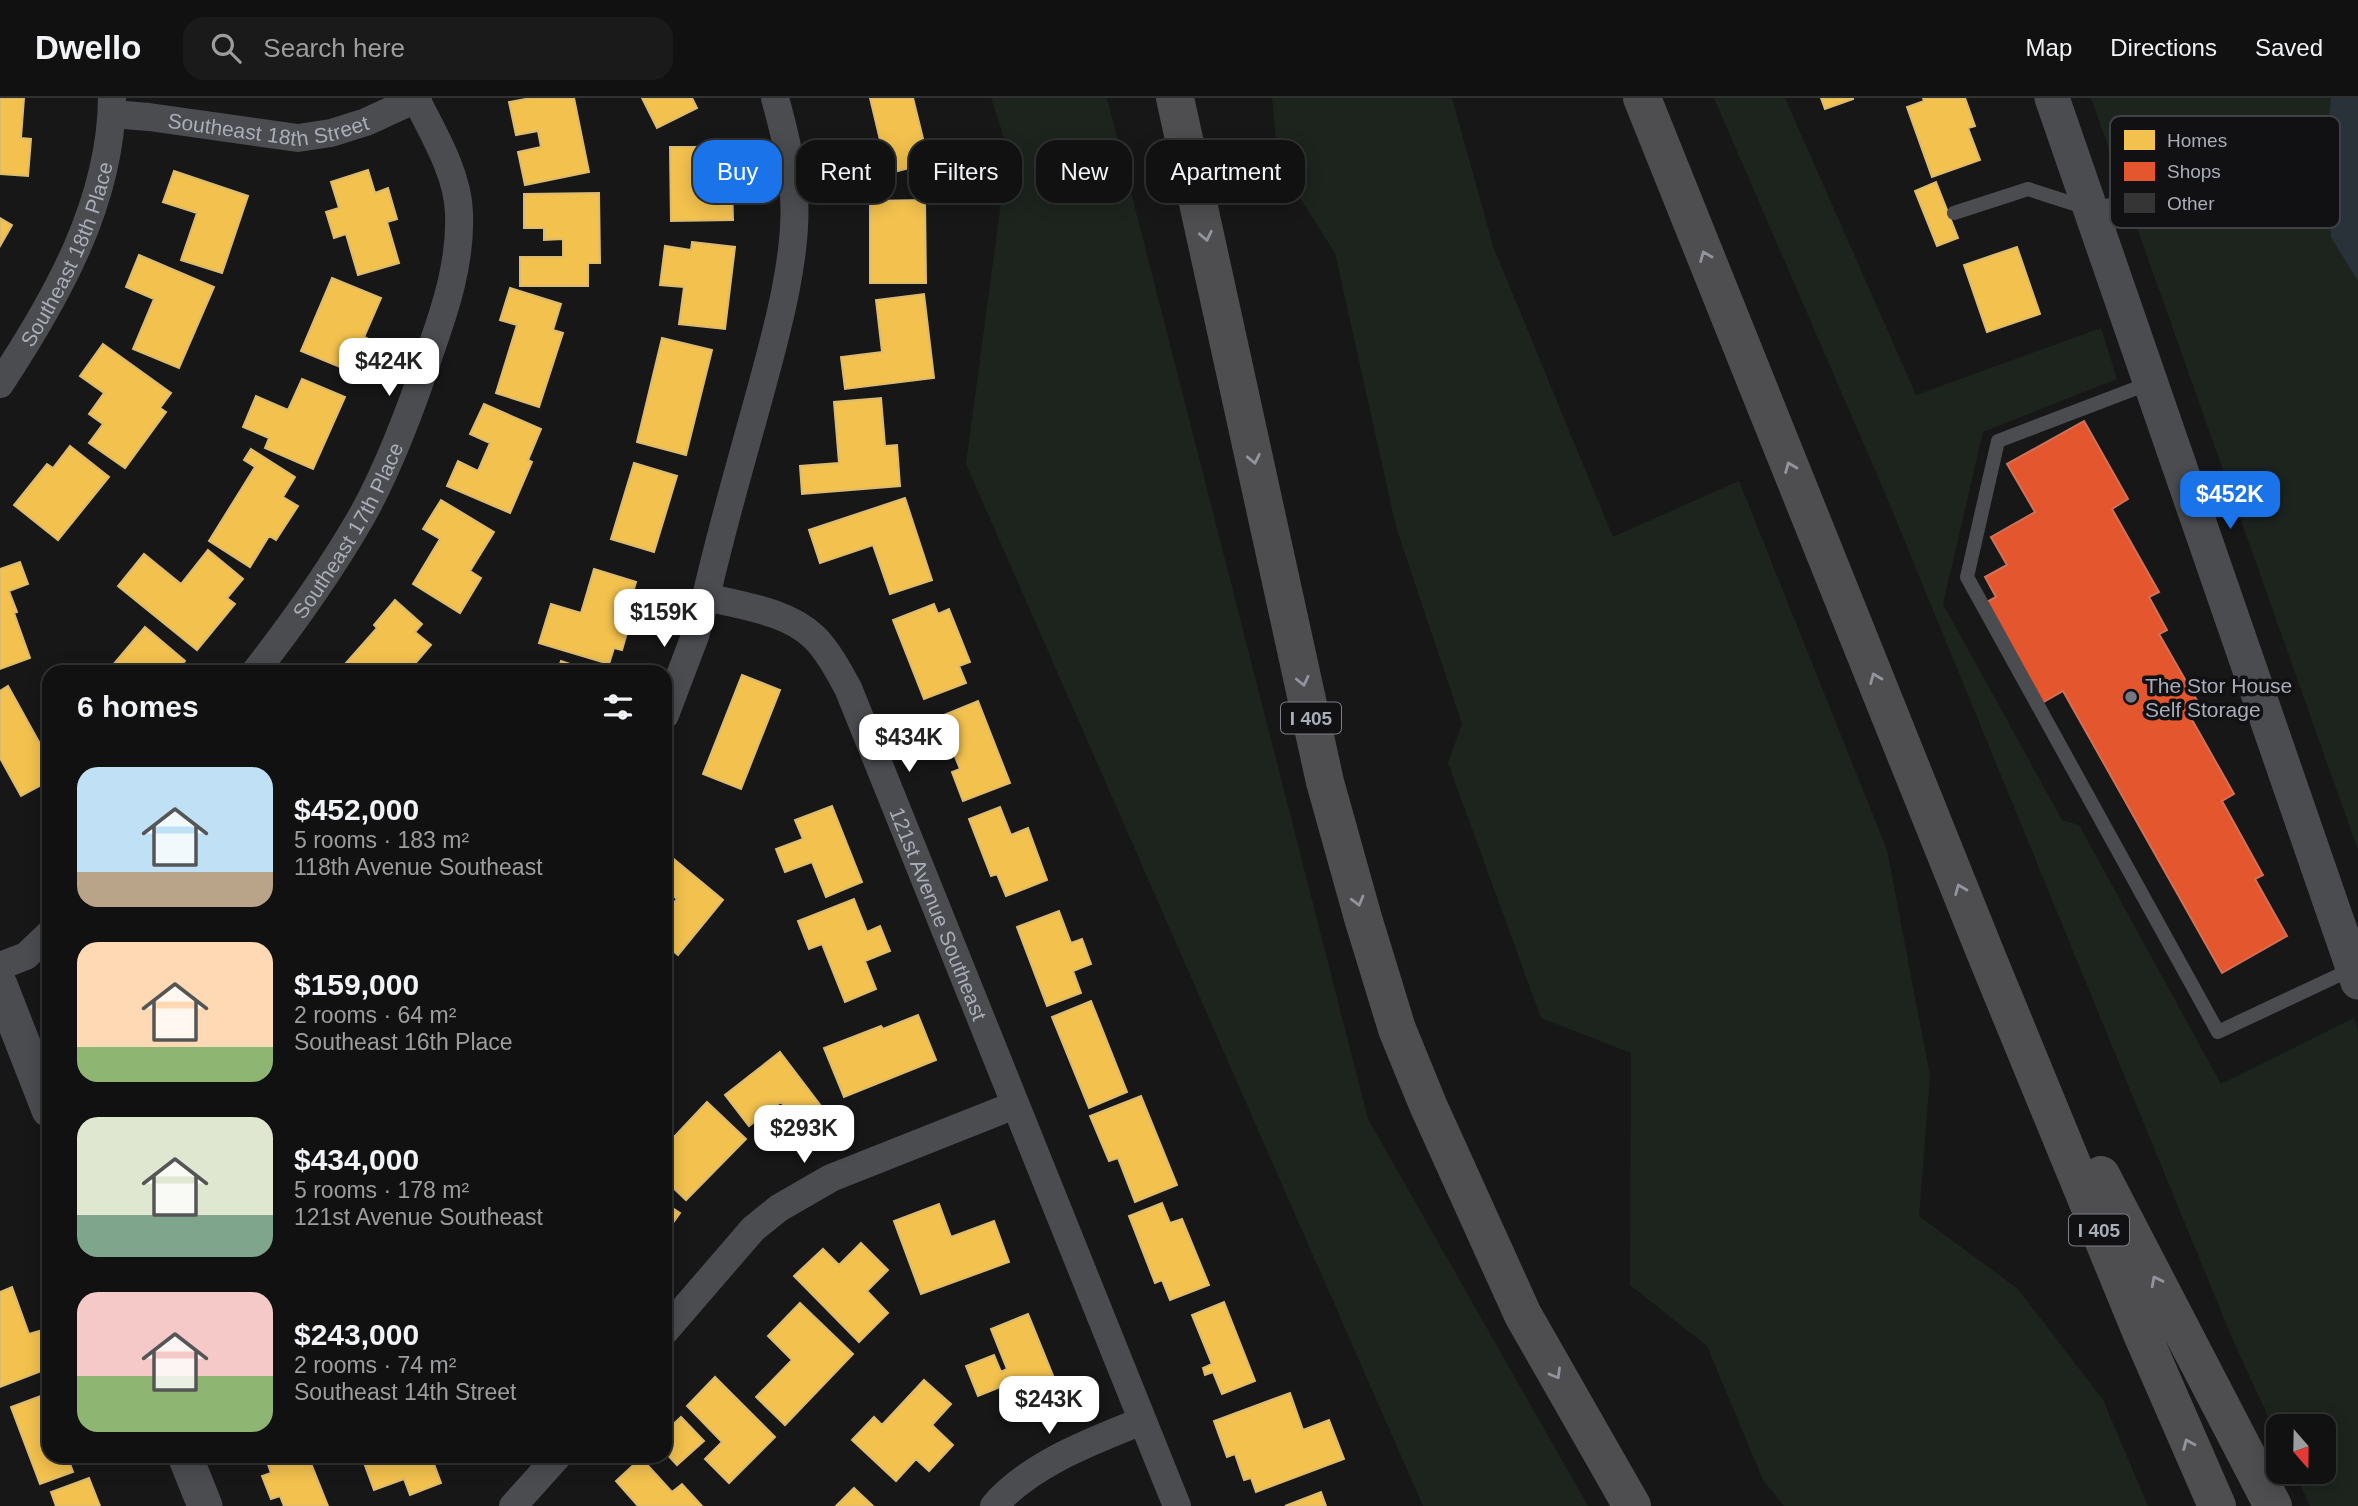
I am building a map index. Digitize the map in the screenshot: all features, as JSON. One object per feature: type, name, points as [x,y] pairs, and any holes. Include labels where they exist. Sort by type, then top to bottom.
[{"type":"highway","name":"I 405","points":[[1175,98],[1325,782],[1397,1029],[1428,1105],[1523,1315],[1632,1506]]},
{"type":"highway","name":"I 405","points":[[1642,98],[1985,952],[2142,1334],[2217,1506]]},
{"type":"highway","points":[[1985,952],[2273,1506]]},
{"type":"street","name":"Southeast 18th Street","points":[[112,106],[149,117],[298,138],[331,133],[366,122],[417,98]]},
{"type":"street","name":"Southeast 17th Place","points":[[260,665],[331,568],[364,511],[412,405],[447,304],[457,254],[459,210],[448,164],[417,98]]},
{"type":"street","points":[[672,697],[695,636],[706,597],[774,344],[787,281],[794,199],[790,159],[775,98]]},
{"type":"street","points":[[2052,98],[2105,206],[2110,226]]},
{"type":"street","name":"Southeast 18th Place","points":[[0,384],[36,329],[64,278],[89,220],[110,144],[112,106]]},
{"type":"street","points":[[2111,228],[2150,383],[2356,975]]},
{"type":"street","name":"121st Avenue Southeast","points":[[706,597],[785,617],[813,636],[831,658],[848,688],[1177,1506]]},
{"type":"street","points":[[0,966],[26,956],[42,941]]},
{"type":"street","points":[[0,985],[42,1092]]},
{"type":"street","points":[[672,1323],[753,1229],[803,1193],[831,1178],[1015,1105]]},
{"type":"street","points":[[994,1506],[1038,1470],[1077,1448],[1142,1421]]},
{"type":"street","points":[[188,1463],[205,1506]]},
{"type":"street","points":[[513,1506],[552,1463]]},
{"type":"lane","points":[[1954,213],[2028,189],[2105,206]]},
{"type":"lane","points":[[2150,383],[1998,441],[1967,577],[2218,1032],[2356,975]]},
{"type":"shaded area","points":[[991,98],[1107,98],[1118,140],[1036,140],[1036,203],[1132,203],[1132,196],[1368,1119],[1588,1506],[1423,1506],[966,464],[1001,203],[1022,203],[1022,140],[1005,140]]},
{"type":"shaded area","points":[[1272,98],[1452,98],[1493,246],[1613,537],[1739,481],[1887,850],[1930,1076],[1919,1216],[2018,1289],[2103,1400],[2148,1506],[1784,1506],[1763,1480],[1707,1346],[1630,1285],[1631,1053],[1541,1018],[1448,763],[1462,724],[1396,527],[1335,253],[1303,203],[1305,140],[1276,140]]},
{"type":"shaded area","points":[[1714,98],[1785,98],[1916,395],[2101,328],[2117,379],[1983,432],[1943,604],[2062,820],[2079,825],[2221,1084],[2354,1018],[2358,1030],[2358,1506],[2310,1506],[2300,1484],[2336,1484],[2336,1414],[2267,1414],[2232,1338],[1885,493]]},
{"type":"shaded area","points":[[2091,98],[2358,98],[2358,850],[2137,228],[2340,228],[2340,116],[2110,116],[2110,152]]},
{"type":"shaded area","points":[[2331,98],[2358,98],[2358,281],[2331,237],[2330,228],[2340,228],[2340,116],[2329,116]]},
{"type":"building: Homes","points":[[0,98],[24,98],[21,138],[31,139],[28,176],[0,174]]},
{"type":"building: Homes","points":[[531,98],[574,98],[589,172],[525,185],[518,152],[541,147],[538,131],[516,135],[509,102]]},
{"type":"building: Homes","points":[[642,98],[692,98],[697,108],[657,128]]},
{"type":"building: Homes","points":[[870,98],[913,98],[923,140],[909,140],[909,168],[895,172],[895,140],[880,140]]},
{"type":"building: Homes","points":[[1821,98],[1853,98],[1853,99],[1825,109]]},
{"type":"building: Homes","points":[[1923,98],[1965,98],[1975,126],[1968,128],[1980,160],[1932,177],[1907,107],[1924,101]]},
{"type":"building: Homes","points":[[670,147],[693,147],[693,203],[733,203],[733,220],[671,221]]},
{"type":"building: Homes","points":[[368,170],[375,193],[388,188],[397,219],[387,222],[399,263],[358,275],[346,234],[334,238],[326,212],[339,208],[331,182]]},
{"type":"building: Homes","points":[[174,171],[248,196],[222,273],[181,260],[197,213],[163,202]]},
{"type":"building: Homes","points":[[1936,182],[1958,238],[1937,246],[1915,191]]},
{"type":"building: Homes","points":[[599,193],[600,263],[588,263],[588,286],[520,286],[520,257],[563,257],[563,239],[544,240],[544,228],[524,228],[524,194]]},
{"type":"building: Homes","points":[[895,201],[925,203],[926,283],[870,283],[870,203],[895,203]]},
{"type":"building: Homes","points":[[0,218],[12,225],[0,246]]},
{"type":"building: Homes","points":[[692,242],[735,247],[725,329],[679,324],[684,287],[660,285],[665,246],[691,250]]},
{"type":"building: Homes","points":[[2017,247],[2040,314],[1987,332],[1964,265]]},
{"type":"building: Homes","points":[[139,255],[214,287],[179,368],[133,349],[154,299],[126,287]]},
{"type":"building: Homes","points":[[332,278],[381,298],[364,337],[371,340],[357,374],[301,351]]},
{"type":"building: Homes","points":[[510,288],[561,304],[553,330],[563,333],[539,407],[496,393],[517,325],[500,320]]},
{"type":"building: Homes","points":[[924,294],[934,378],[845,389],[841,357],[882,352],[876,300]]},
{"type":"building: Homes","points":[[662,338],[712,350],[686,455],[637,442]]},
{"type":"building: Homes","points":[[103,344],[171,393],[160,408],[166,412],[125,468],[89,443],[103,424],[89,414],[104,393],[80,376]]},
{"type":"building: Homes","points":[[302,379],[345,397],[313,469],[265,448],[269,438],[243,427],[256,396],[288,410]]},
{"type":"building: Homes","points":[[881,398],[885,446],[897,445],[900,486],[802,494],[800,466],[839,463],[834,402]]},
{"type":"building: Homes","points":[[484,404],[541,429],[528,460],[532,462],[510,513],[447,486],[458,461],[478,471],[490,443],[470,434]]},
{"type":"building: Homes","points":[[70,446],[109,477],[58,540],[14,505],[47,464],[53,468]]},
{"type":"building: Homes","points":[[251,449],[295,477],[283,497],[298,506],[276,540],[269,536],[250,567],[209,541],[255,467],[244,460]]},
{"type":"building: Homes","points":[[634,463],[677,476],[654,552],[611,539]]},
{"type":"building: Homes","points":[[905,498],[932,580],[890,594],[873,545],[820,563],[809,530]]},
{"type":"building: Homes","points":[[441,500],[494,532],[470,571],[481,578],[460,613],[413,584],[440,539],[423,529]]},
{"type":"building: Homes","points":[[208,550],[243,579],[227,598],[235,604],[197,650],[118,586],[144,554],[181,584]]},
{"type":"building: Homes","points":[[20,562],[28,584],[9,591],[30,658],[0,669],[0,569]]},
{"type":"building: Homes","points":[[594,569],[636,582],[625,620],[630,622],[622,650],[614,648],[609,664],[539,643],[551,604],[581,613]]},
{"type":"building: Homes","points":[[395,600],[422,624],[415,632],[431,645],[414,665],[344,665],[377,628],[374,625]]},
{"type":"building: Homes","points":[[934,604],[938,614],[949,609],[970,662],[959,666],[966,683],[924,699],[893,620]]},
{"type":"building: Homes","points":[[145,627],[185,661],[182,665],[113,665]]},
{"type":"building: Homes","points":[[742,675],[780,690],[741,789],[703,774]]},
{"type":"building: Homes","points":[[8,686],[42,747],[42,785],[21,796],[0,758],[0,691]]},
{"type":"building: Homes","points":[[978,701],[1010,783],[963,801],[952,772],[960,769],[939,717]]},
{"type":"building: Homes","points":[[832,806],[862,882],[826,897],[812,862],[785,872],[776,849],[803,839],[795,820]]},
{"type":"building: Homes","points":[[1000,807],[1011,835],[1028,828],[1047,880],[1006,896],[997,874],[991,876],[969,819]]},
{"type":"building: Homes","points":[[672,858],[723,900],[678,955],[672,950],[672,905],[677,899],[672,895]]},
{"type":"building: Homes","points":[[854,899],[867,932],[880,926],[890,951],[865,961],[876,989],[845,1002],[822,944],[809,949],[798,921]]},
{"type":"building: Homes","points":[[1059,911],[1071,943],[1082,939],[1091,964],[1073,971],[1081,993],[1047,1006],[1017,927]]},
{"type":"building: Homes","points":[[1091,1001],[1127,1092],[1089,1108],[1052,1017]]},
{"type":"building: Homes","points":[[918,1015],[936,1060],[844,1097],[824,1048]]},
{"type":"building: Homes","points":[[780,1052],[821,1106],[798,1123],[781,1102],[749,1126],[725,1095]]},
{"type":"building: Homes","points":[[1141,1096],[1177,1185],[1135,1202],[1118,1158],[1109,1161],[1090,1116]]},
{"type":"building: Homes","points":[[707,1102],[746,1139],[686,1200],[672,1187],[672,1135],[674,1137]]},
{"type":"building: Homes","points":[[1162,1203],[1170,1223],[1182,1219],[1209,1285],[1170,1300],[1162,1280],[1155,1283],[1129,1216]]},
{"type":"building: Homes","points":[[939,1204],[951,1237],[994,1221],[1009,1262],[921,1294],[894,1221]]},
{"type":"building: Homes","points":[[672,1208],[680,1213],[672,1224]]},
{"type":"building: Homes","points":[[861,1243],[888,1270],[867,1291],[888,1313],[859,1342],[794,1276],[823,1249],[839,1265]]},
{"type":"building: Homes","points":[[12,1287],[29,1334],[42,1330],[42,1371],[0,1387],[0,1292]]},
{"type":"building: Homes","points":[[1224,1302],[1255,1381],[1222,1394],[1213,1372],[1205,1375],[1203,1368],[1212,1364],[1192,1315]]},
{"type":"building: Homes","points":[[800,1303],[853,1354],[785,1425],[756,1397],[792,1360],[768,1336]]},
{"type":"building: Homes","points":[[1028,1314],[1058,1388],[1023,1402],[1015,1381],[978,1396],[966,1366],[994,1355],[1001,1372],[1007,1369],[991,1329]]},
{"type":"building: Homes","points":[[715,1377],[775,1437],[729,1483],[705,1459],[722,1442],[687,1406]]},
{"type":"building: Homes","points":[[924,1380],[951,1404],[932,1425],[953,1445],[929,1471],[916,1459],[896,1481],[852,1440],[874,1417],[882,1425]]},
{"type":"building: Homes","points":[[1290,1393],[1303,1430],[1329,1420],[1344,1459],[1256,1492],[1251,1478],[1244,1480],[1235,1454],[1227,1457],[1214,1421]]},
{"type":"building: Homes","points":[[42,1396],[42,1463],[70,1463],[73,1472],[40,1484],[11,1407]]},
{"type":"building: Homes","points":[[681,1417],[704,1441],[677,1465],[672,1460],[672,1425]]},
{"type":"building: Homes","points":[[267,1463],[311,1463],[328,1506],[284,1506],[280,1496],[271,1499],[262,1476],[271,1473]]},
{"type":"building: Homes","points":[[364,1463],[434,1463],[441,1483],[410,1495],[404,1479],[374,1490]]},
{"type":"building: Homes","points":[[636,1463],[646,1463],[672,1492],[682,1484],[702,1506],[638,1506],[616,1481]]},
{"type":"building: Homes","points":[[89,1478],[100,1506],[56,1506],[51,1492]]},
{"type":"building: Homes","points":[[854,1488],[873,1506],[836,1506]]},
{"type":"building: Homes","points":[[1321,1492],[1326,1506],[1285,1506]]},
{"type":"building: Shops","name":"The Stor House Self Storage","points":[[2084,421],[2128,499],[2112,509],[2159,592],[2149,597],[2167,630],[2159,634],[2203,711],[2191,718],[2234,794],[2222,801],[2263,875],[2255,879],[2287,936],[2222,973],[2063,691],[2042,703],[1985,603],[1996,597],[1985,577],[2007,565],[1991,537],[2035,512],[2007,464]]},
{"type":"place","name":"The Stor House Self Storage","points":[[2131,697]]}]
